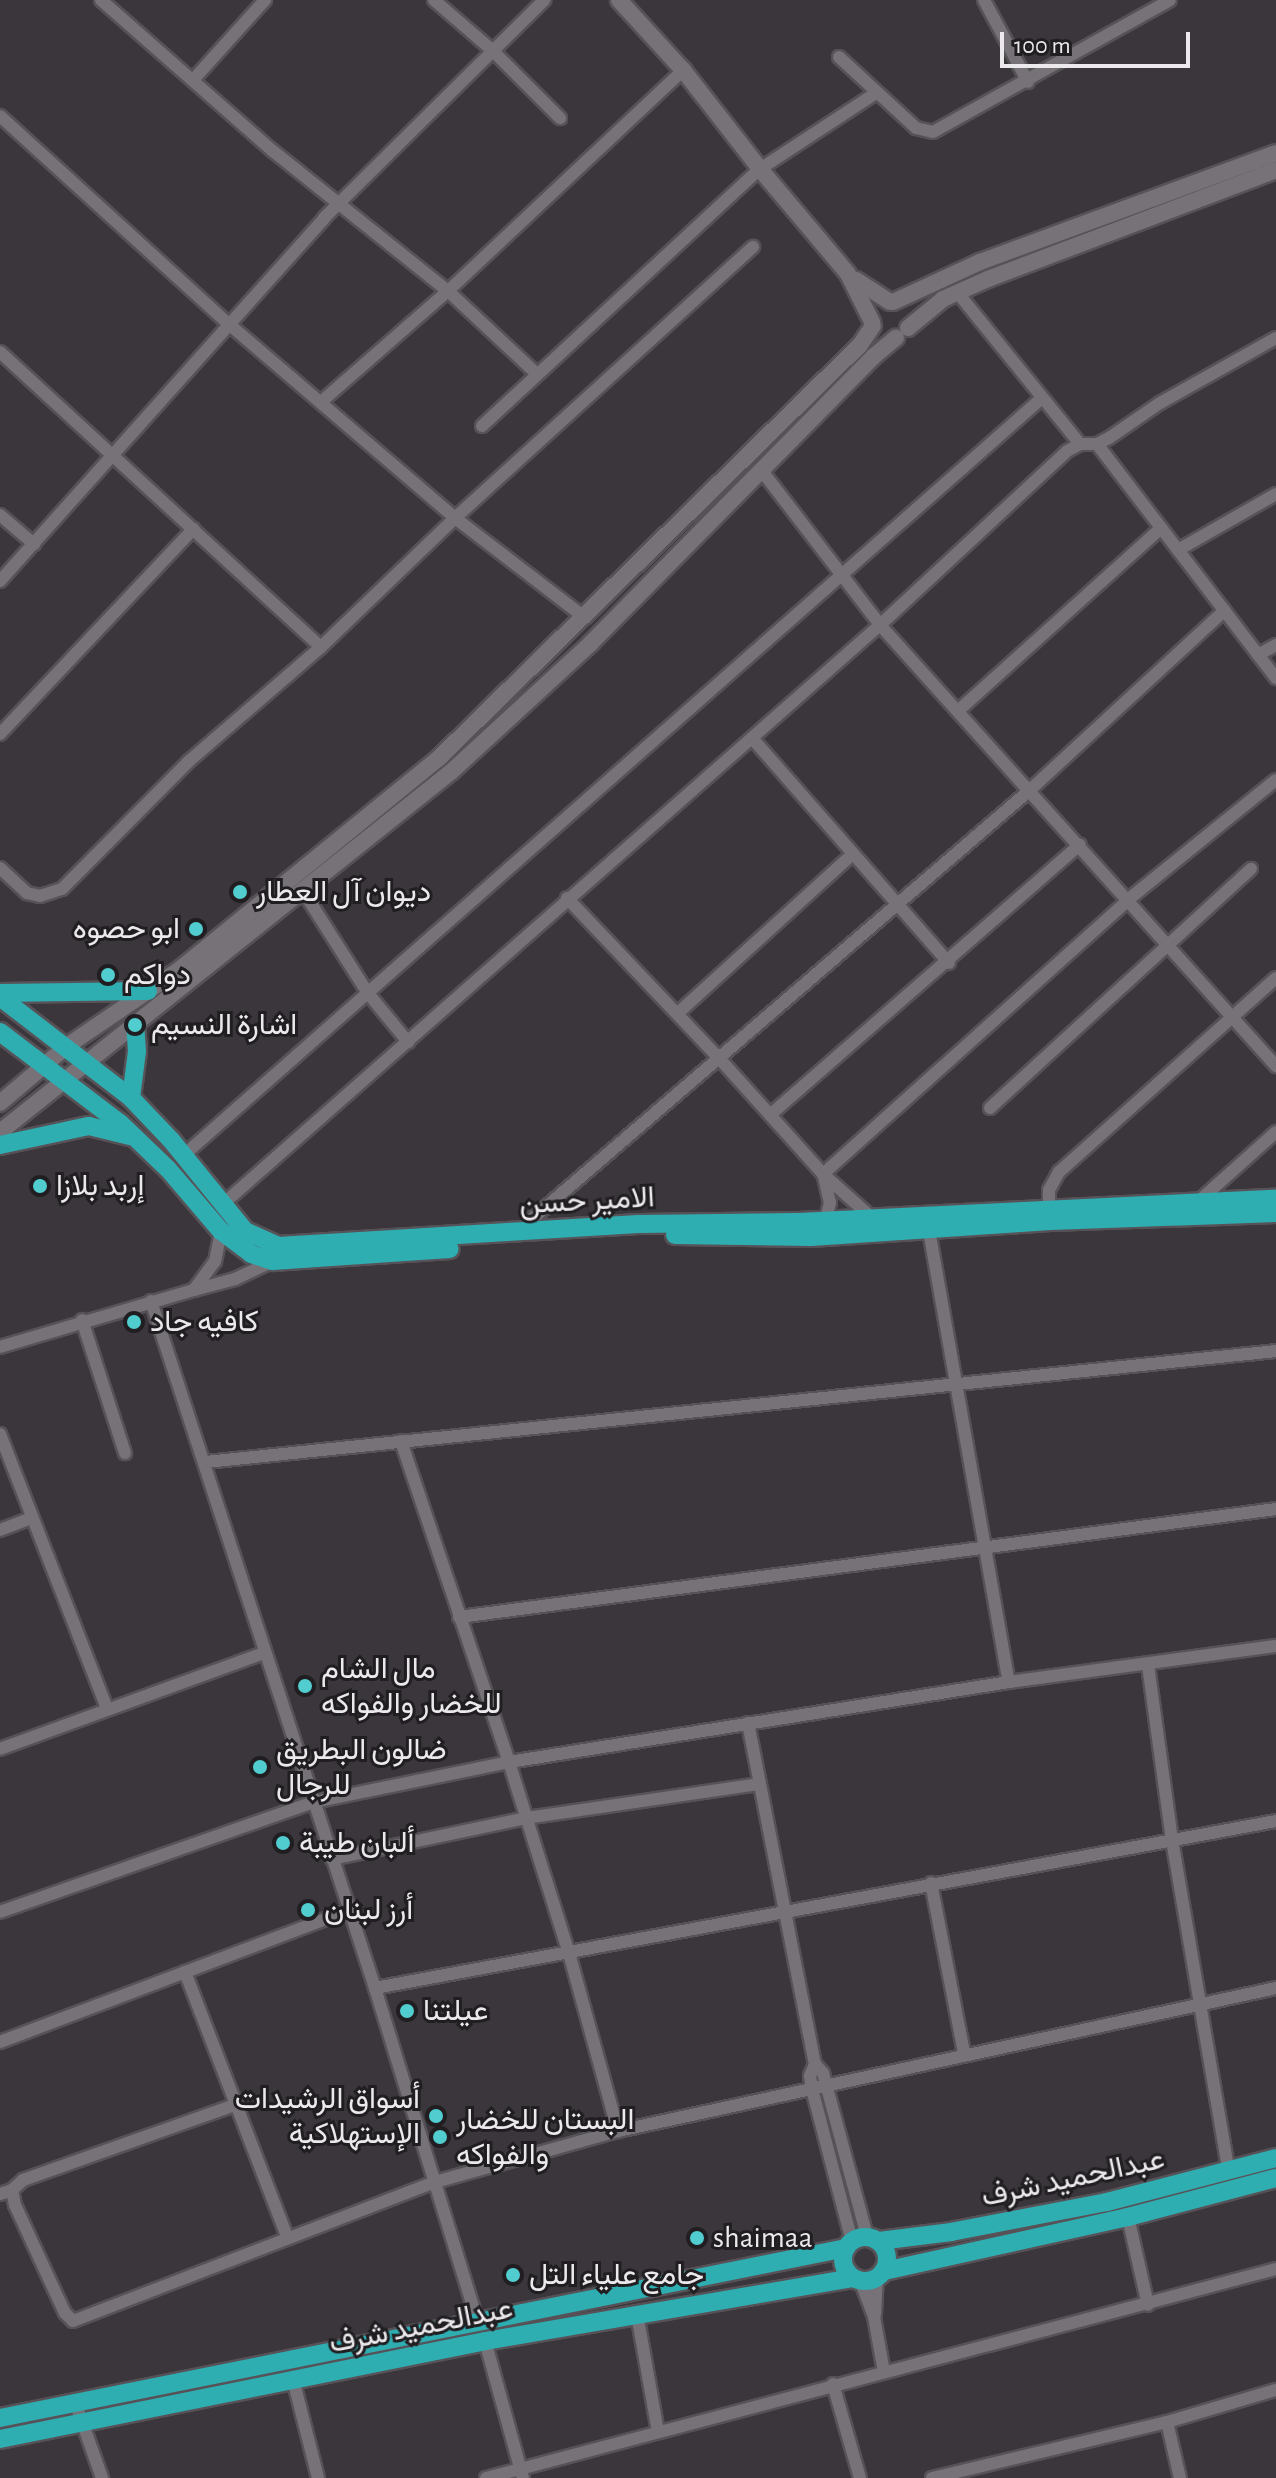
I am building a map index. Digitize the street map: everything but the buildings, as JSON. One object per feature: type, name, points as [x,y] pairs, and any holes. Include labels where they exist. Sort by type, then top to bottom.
[{"type":"main road","points":[[619,0],[683,70],[848,274],[880,335],[902,333]]},
{"type":"main road","points":[[0,1103],[67,1046],[226,933],[440,757],[860,345],[873,324],[875,310],[1006,252],[1276,153]]},
{"type":"main road","points":[[0,1132],[452,771],[591,643],[873,357],[930,308],[957,292],[1276,170]]},
{"type":"main road","points":[[848,274],[908,314],[902,333]]},
{"type":"main road","points":[[0,995],[148,991]]},
{"type":"main road","name":"الامير حسن","points":[[0,995],[131,1098],[184,1155],[245,1231],[278,1246],[638,1224],[1276,1213]]},
{"type":"main road","points":[[131,1098],[137,1051],[135,1025]]},
{"type":"main road","name":"الامير حسن","points":[[0,1032],[137,1138],[221,1231],[244,1250],[273,1261],[640,1235],[811,1237],[929,1230],[1200,1200],[1276,1199]]},
{"type":"main road","points":[[0,1145],[89,1126],[137,1138]]},
{"type":"main road","name":"عبدالحميد شرف","points":[[0,2418],[478,2323],[861,2242],[1036,2216],[1229,2173],[1276,2158]]},
{"type":"main road","name":"عبدالحميد شرف","points":[[0,2439],[485,2341],[869,2277],[1128,2217],[1276,2178]]},
{"type":"main road","points":[[861,2242],[886,2252],[869,2277],[844,2264],[861,2242]]},
{"type":"street","points":[[101,0],[338,204],[448,291],[537,374]]},
{"type":"street","points":[[193,80],[265,0]]},
{"type":"street","points":[[434,0],[493,51],[560,118]]},
{"type":"street","points":[[0,581],[338,204],[544,0]]},
{"type":"street","points":[[984,0],[1028,82]]},
{"type":"street","points":[[839,57],[916,128],[933,132],[1028,82],[1163,2]]},
{"type":"street","points":[[321,402],[448,291],[683,70]]},
{"type":"street","points":[[482,426],[760,169],[876,93]]},
{"type":"street","points":[[0,116],[230,325],[455,518],[584,617]]},
{"type":"street","points":[[0,868],[27,893],[40,896],[62,889],[189,761],[321,647],[455,518],[753,247]]},
{"type":"street","points":[[957,292],[1080,444]]},
{"type":"street","points":[[223,1204],[880,625],[1067,451],[1080,444],[1097,444],[1212,372],[1276,338]]},
{"type":"street","points":[[0,352],[321,647]]},
{"type":"street","points":[[184,1155],[1041,399]]},
{"type":"street","points":[[1097,444],[1276,678]]},
{"type":"street","points":[[762,471],[880,625],[1031,789],[1276,1066]]},
{"type":"street","points":[[1178,550],[1276,494]]},
{"type":"street","points":[[0,515],[34,544]]},
{"type":"street","points":[[959,710],[1161,528]]},
{"type":"street","points":[[0,734],[193,529]]},
{"type":"street","points":[[523,1233],[532,1219],[1031,789],[1224,611]]},
{"type":"street","points":[[1258,655],[1276,645]]},
{"type":"street","points":[[752,738],[949,963]]},
{"type":"street","points":[[823,1174],[1129,899],[1276,780]]},
{"type":"street","points":[[770,1115],[949,963],[1080,845]]},
{"type":"street","points":[[678,1013],[853,854]]},
{"type":"street","points":[[990,1108],[1251,869]]},
{"type":"street","points":[[303,891],[367,992],[408,1042]]},
{"type":"street","points":[[567,898],[678,1013],[823,1174],[872,1218]]},
{"type":"street","points":[[1049,1215],[1049,1190],[1054,1177],[1276,978]]},
{"type":"street","points":[[1200,1200],[1276,1132]]},
{"type":"street","points":[[823,1174],[830,1202],[826,1220]]},
{"type":"street","points":[[929,1230],[1009,1682]]},
{"type":"street","points":[[194,1290],[215,1261],[221,1231]]},
{"type":"street","points":[[0,1347],[82,1320],[235,1279],[273,1261]]},
{"type":"street","points":[[151,1301],[375,1988],[478,2323]]},
{"type":"street","points":[[82,1320],[125,1453]]},
{"type":"street","points":[[206,1462],[1276,1351]]},
{"type":"street","points":[[0,1434],[107,1709]]},
{"type":"street","points":[[401,1441],[509,1762],[569,1953],[618,2131]]},
{"type":"street","points":[[459,1617],[1276,1509]]},
{"type":"street","points":[[0,1530],[32,1518]]},
{"type":"street","points":[[0,1912],[314,1802],[509,1762],[748,1723],[1009,1682],[1276,1646]]},
{"type":"street","points":[[0,1749],[264,1653]]},
{"type":"street","points":[[1148,1665],[1172,1840],[1229,2173]]},
{"type":"street","points":[[748,1723],[815,2064],[823,2073],[861,2242]]},
{"type":"street","points":[[332,1859],[526,1818],[758,1784]]},
{"type":"street","points":[[375,1988],[1276,1821]]},
{"type":"street","points":[[931,1883],[964,2053]]},
{"type":"street","points":[[0,2042],[349,1910]]},
{"type":"street","points":[[185,1972],[287,2237]]},
{"type":"street","points":[[235,2105],[23,2180],[6,2192],[69,2321],[435,2182],[618,2131],[964,2053],[1276,1988]]},
{"type":"street","points":[[815,2064],[810,2076],[812,2089],[861,2242]]},
{"type":"street","points":[[1128,2217],[1148,2305]]},
{"type":"street","points":[[486,2478],[522,2474],[658,2432],[833,2384],[1148,2305],[1276,2269]]},
{"type":"street","points":[[869,2277],[884,2372]]},
{"type":"street","points":[[637,2314],[658,2432]]},
{"type":"street","points":[[485,2341],[522,2474]]},
{"type":"street","points":[[293,2379],[318,2478]]},
{"type":"street","points":[[833,2384],[860,2478]]},
{"type":"street","points":[[932,2478],[1167,2422],[1276,2390]]},
{"type":"street","points":[[75,2402],[102,2478]]},
{"type":"street","points":[[1167,2422],[1180,2478]]},
{"type":"place","name":"ديوان آل العطار","points":[[240,892]]},
{"type":"place","name":"ابو حصوه","points":[[196,929]]},
{"type":"place","name":"دواكم","points":[[108,975]]},
{"type":"place","name":"اشارة النسيم","points":[[135,1025]]},
{"type":"place","name":"إربد بلازا","points":[[40,1186]]},
{"type":"place","name":"كافيه جاد","points":[[134,1322]]},
{"type":"place","name":"مال الشام للخضار والفواكه","points":[[305,1686]]},
{"type":"place","name":"ضالون البطريق للرجال","points":[[260,1767]]},
{"type":"place","name":"ألبان طيبة","points":[[283,1843]]},
{"type":"place","name":"أرز لبنان","points":[[308,1910]]},
{"type":"place","name":"عيلتنا","points":[[407,2011]]},
{"type":"place","name":"أسواق الرشيدات الإستهلاكية","points":[[436,2116]]},
{"type":"place","name":"البستان للخضار والفواكه","points":[[440,2137]]},
{"type":"place","name":"shaimaa","points":[[697,2238]]},
{"type":"place","name":"جامع علياء التل","points":[[513,2275]]}]
